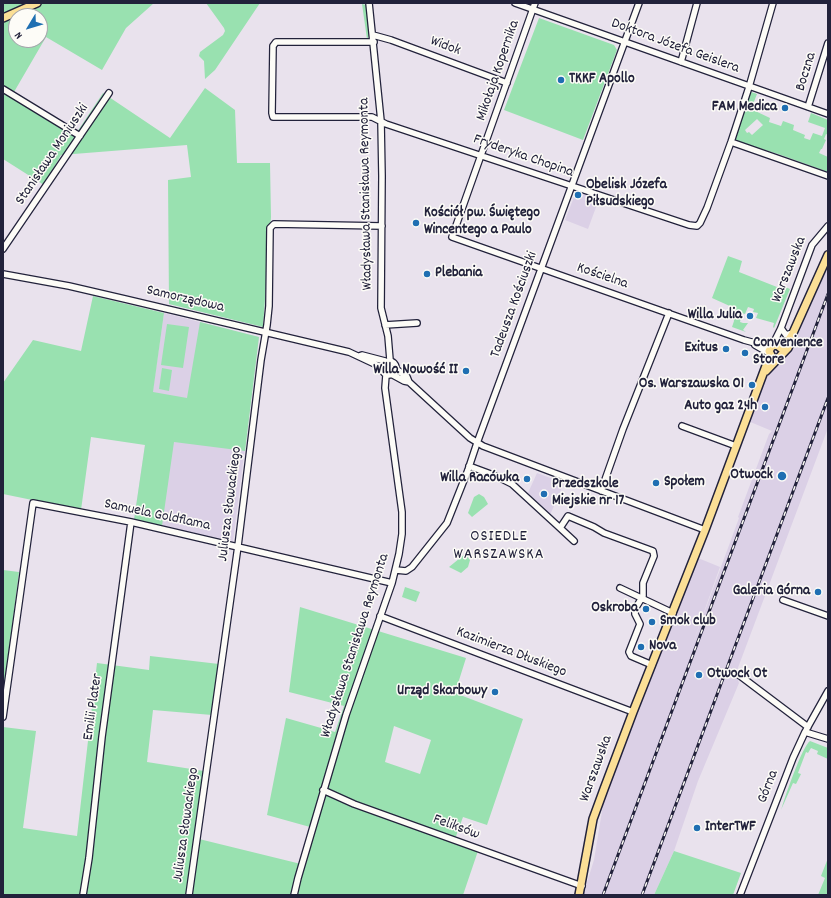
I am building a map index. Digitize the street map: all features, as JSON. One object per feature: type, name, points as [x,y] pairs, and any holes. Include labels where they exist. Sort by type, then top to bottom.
[{"type":"main road","points":[[3,18],[37,3]]},
{"type":"main road","name":"Warszawska","points":[[579,895],[582,886],[593,819],[632,712],[673,613],[762,376],[775,350],[790,345],[793,333],[828,255]]},
{"type":"street","name":"Władysława Stanisława Reymonta","points":[[369,3],[381,121],[381,308],[388,336],[388,361]]},
{"type":"street","name":"Doktora Józefa Geislera","points":[[515,3],[828,114]]},
{"type":"street","name":"Mikołaja Kopernika","points":[[452,237],[535,3]]},
{"type":"street","name":"Tadeusza Kościuszki","points":[[396,570],[406,571],[412,567],[446,525],[639,3]]},
{"type":"street","points":[[681,62],[697,3]]},
{"type":"street","name":"Fryderyka Chopina","points":[[374,42],[276,42],[273,46],[273,117],[372,117],[481,156],[689,225],[697,226],[700,223],[710,200],[749,87],[773,3]]},
{"type":"street","name":"Widok","points":[[373,35],[391,40],[507,83]]},
{"type":"street","name":"Boczna","points":[[808,107],[828,43]]},
{"type":"street","points":[[3,89],[80,136]]},
{"type":"street","name":"Stanisława Moniuszki","points":[[3,249],[109,93]]},
{"type":"street","points":[[730,142],[828,176]]},
{"type":"street","name":"Juliusza Słowackiego","points":[[189,895],[238,546],[261,360],[266,332],[269,306],[270,228],[274,224],[382,226]]},
{"type":"street","name":"Warszawska","points":[[775,350],[781,328],[812,245],[828,226]]},
{"type":"street","name":"Kościelna","points":[[452,237],[775,350]]},
{"type":"street","name":"Samorządowa","points":[[3,274],[69,286],[349,352],[381,367]]},
{"type":"street","points":[[601,491],[623,430],[669,313]]},
{"type":"street","points":[[385,325],[417,323]]},
{"type":"street","name":"Warszawska","points":[[781,328],[786,335],[793,333]]},
{"type":"street","name":"Samorządowa","points":[[359,356],[362,355],[388,361]]},
{"type":"street","points":[[409,382],[382,372],[381,367],[388,361],[394,362],[396,369],[407,377],[409,382],[477,443],[705,530]]},
{"type":"street","points":[[390,375],[396,369]]},
{"type":"street","name":"Władysława Stanisława Reymonta","points":[[294,895],[323,790],[346,715],[396,570],[402,534],[402,512],[385,388],[390,375]]},
{"type":"street","points":[[682,426],[736,446]]},
{"type":"street","points":[[469,466],[496,476],[512,484],[574,542]]},
{"type":"street","name":"Samuela Goldflama","points":[[3,717],[33,503],[131,522],[238,546],[392,584]]},
{"type":"street","points":[[560,528],[568,516],[604,533],[653,552],[654,556],[643,583],[644,595],[636,606],[635,612],[640,624],[629,652],[632,656],[652,664]]},
{"type":"street","name":"Emilii Plater","points":[[83,895],[89,858],[102,731],[131,522]]},
{"type":"street","points":[[620,588],[673,613]]},
{"type":"street","points":[[783,600],[828,616]]},
{"type":"street","name":"Kazimierza Dłuskiego","points":[[380,616],[632,712]]},
{"type":"street","points":[[739,675],[806,729],[828,739]]},
{"type":"street","name":"Górna","points":[[740,895],[793,758],[806,729],[828,691]]},
{"type":"street","name":"Feliksów","points":[[323,790],[354,804],[582,886]]},
{"type":"shaded area","points":[[581,193],[599,199],[588,229],[565,220],[574,197],[578,197]]},
{"type":"shaded area","points":[[828,267],[828,428],[736,673],[739,683],[698,781],[674,851],[654,895],[583,895],[594,860],[604,799],[637,707],[698,558],[720,567],[689,654],[739,518],[738,517],[769,434],[772,431],[748,421],[765,377],[790,352]]},
{"type":"shaded area","points":[[164,313],[259,337],[233,541],[134,520]]},
{"type":"shaded area","name":"Przedszkole Miejskie nr 17","points":[[537,473],[564,483],[550,515],[528,493]]},
{"type":"green space","points":[[3,3],[154,3],[126,28],[102,70],[48,38],[48,8],[8,8],[8,48],[40,48],[14,92],[77,132],[103,93],[170,138],[205,88],[235,110],[237,163],[270,163],[271,217],[263,327],[169,304],[168,180],[191,177],[187,145],[61,155],[44,185],[3,159]]},
{"type":"green space","points":[[206,3],[260,3],[215,70],[205,79],[204,61],[199,56],[200,52],[223,35],[225,31]]},
{"type":"green space","points":[[362,4],[366,5],[370,34],[367,39]]},
{"type":"green space","name":"TKKF Apollo","points":[[539,18],[614,45],[617,50],[583,140],[504,110]]},
{"type":"green space","points":[[751,92],[757,94],[751,109],[770,118],[769,122],[781,126],[783,121],[794,125],[793,130],[805,135],[804,138],[810,140],[813,133],[822,136],[825,128],[808,122],[811,113],[828,120],[828,135],[826,134],[824,139],[826,140],[819,153],[828,157],[828,172],[736,141],[735,139]],"holes":[[[757,119],[763,125],[752,135],[749,132],[747,133],[745,130]]]},
{"type":"green space","points":[[728,256],[742,261],[739,272],[782,289],[783,286],[790,289],[774,328],[774,323],[756,318],[758,313],[753,312],[754,309],[748,307],[745,314],[742,313],[740,322],[748,323],[743,330],[746,332],[732,327],[734,321],[732,307],[712,298]]},
{"type":"green space","points":[[93,296],[164,313],[153,392],[187,398],[200,322],[259,337],[245,451],[174,442],[162,526],[134,520],[145,445],[91,437],[81,510],[3,494],[3,383],[33,340],[81,351]]},
{"type":"green space","points":[[167,324],[189,327],[183,368],[161,365]]},
{"type":"green space","points":[[162,368],[172,370],[169,391],[159,389]]},
{"type":"green space","points":[[479,494],[484,497],[488,504],[472,517],[468,513],[474,497]]},
{"type":"green space","points":[[465,554],[470,560],[468,567],[461,573],[449,567]]},
{"type":"green space","points":[[3,570],[19,572],[3,697]]},
{"type":"green space","points":[[405,587],[420,592],[416,602],[402,597]]},
{"type":"green space","points":[[300,607],[466,658],[455,693],[523,719],[487,825],[463,817],[455,839],[479,848],[463,895],[3,895],[3,727],[36,731],[23,828],[77,836],[97,663],[149,670],[150,656],[219,664],[212,715],[153,710],[147,762],[204,771],[195,838],[301,864],[310,827],[267,815],[286,718],[335,732],[344,706],[289,692]],"holes":[[[394,726],[431,740],[420,774],[385,762]]]},
{"type":"green space","points":[[810,741],[828,748],[828,759],[817,754],[818,751],[811,748],[808,753],[806,752],[798,773],[801,774],[796,784],[793,783],[781,810],[799,761]]},
{"type":"green space","points":[[674,851],[741,873],[733,895],[654,895]]},
{"type":"green space","points":[[828,858],[828,895],[818,895],[825,878],[821,876]]},
{"type":"railway","points":[[603,895],[828,294]]},
{"type":"railway","points":[[642,895],[828,398]]},
{"type":"place","name":"TKKF Apollo","points":[[561,80]]},
{"type":"place","name":"FAM Medica","points":[[785,108]]},
{"type":"place","name":"Obelisk Józefa Piłsudskiego","points":[[578,195]]},
{"type":"place","name":"Kościół pw. Świętego Wincentego a Paulo","points":[[416,223]]},
{"type":"place","name":"Plebania","points":[[427,274]]},
{"type":"place","name":"Willa Julia","points":[[750,316]]},
{"type":"place","name":"Exitus","points":[[726,349]]},
{"type":"place","name":"Convenience Store","points":[[745,353]]},
{"type":"place","name":"Willa Nowość II","points":[[466,371]]},
{"type":"place","name":"Os. Warszawska 01","points":[[752,385]]},
{"type":"place","name":"Auto gaz 24h","points":[[765,407]]},
{"type":"place","name":"Otwock","points":[[782,476]]},
{"type":"place","name":"Willa Racówka","points":[[527,479]]},
{"type":"place","name":"Społem","points":[[656,483]]},
{"type":"place","name":"Przedszkole Miejskie nr 17","points":[[544,494]]},
{"type":"place","name":"Galeria Górna","points":[[818,592]]},
{"type":"place","name":"Oskroba","points":[[646,609]]},
{"type":"place","name":"Smok club","points":[[652,622]]},
{"type":"place","name":"Nova","points":[[641,647]]},
{"type":"place","name":"Otwock Ot","points":[[699,675]]},
{"type":"place","name":"Urząd Skarbowy","points":[[495,692]]},
{"type":"place","name":"InterTWF","points":[[697,828]]},
{"type":"district","name":"OSIEDLE WARSZAWSKA","points":[[499,547]]}]
